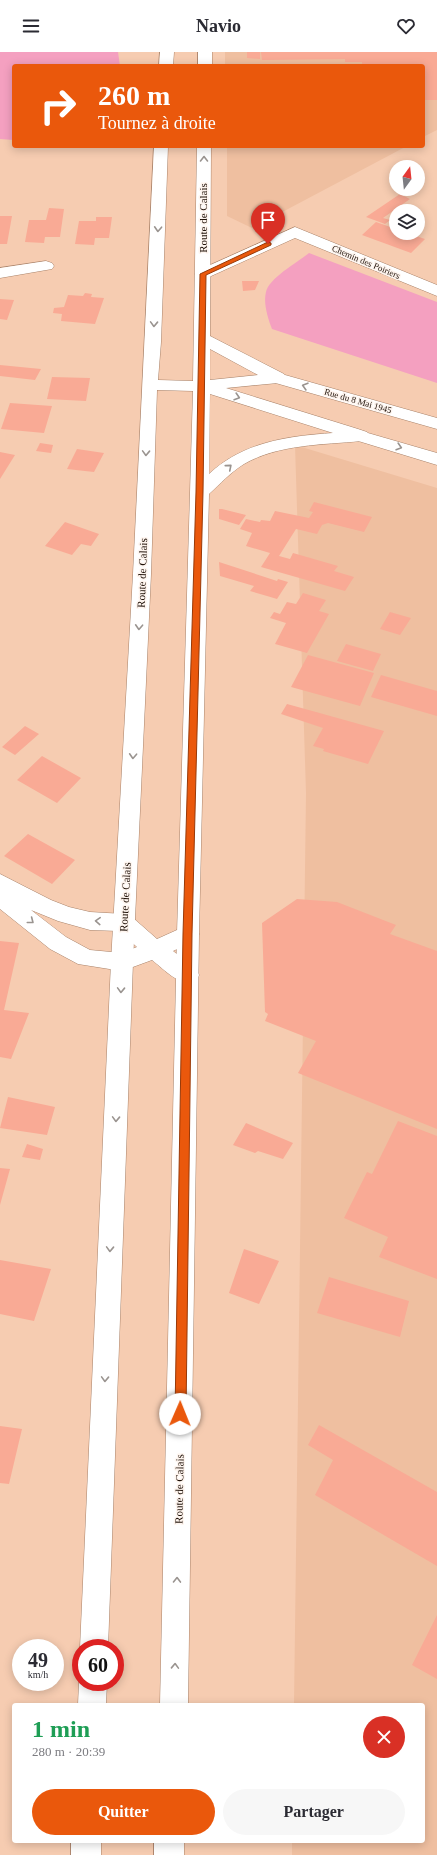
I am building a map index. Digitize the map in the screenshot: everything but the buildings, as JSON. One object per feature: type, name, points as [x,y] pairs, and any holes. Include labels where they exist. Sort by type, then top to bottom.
[{"type":"main road","points":[[166,64],[167,52]]},
{"type":"main road","points":[[205,52],[205,64]]},
{"type":"main road","name":"Route de Calais","points":[[94,1639],[122,962],[142,574],[149,385],[153,342],[161,148]]},
{"type":"main road","name":"Route de Calais","points":[[174,1703],[188,934],[200,492],[200,386],[204,148]]},
{"type":"main road","name":"Chemin des Poiriers","points":[[203,274],[295,232],[437,291]]},
{"type":"main road","points":[[0,273],[46,266]]},
{"type":"main road","points":[[202,338],[243,361],[278,378]]},
{"type":"main road","points":[[149,385],[200,386],[278,378]]},
{"type":"main road","name":"Rue du 8 Mai 1945","points":[[278,378],[437,424]]},
{"type":"main road","points":[[200,386],[437,459]]},
{"type":"main road","points":[[200,492],[237,460],[260,450],[290,443],[361,436]]},
{"type":"main road","points":[[0,882],[43,906],[66,915],[90,920],[124,923],[155,950],[188,975]]},
{"type":"main road","points":[[0,897],[58,943],[86,958],[122,962],[155,950],[188,934]]},
{"type":"main road","points":[[92,1703],[93,1691]]},
{"type":"main road","points":[[86,1843],[86,1855]]},
{"type":"main road","points":[[169,1843],[169,1855]]},
{"type":"shaded area","points":[[0,52],[118,52],[120,64],[12,64],[12,140],[0,139]]},
{"type":"shaded area","points":[[225,52],[437,52],[437,130],[425,136],[425,64],[225,64]]},
{"type":"shaded area","points":[[227,148],[403,148],[252,228],[227,216]]},
{"type":"shaded area","points":[[309,253],[437,302],[437,383],[272,329],[268,316],[265,296],[268,287],[272,281],[284,271]]},
{"type":"shaded area","points":[[295,445],[437,488],[437,1855],[292,1855],[292,1843],[425,1843],[425,1703],[294,1703],[306,793]]},
{"type":"route","points":[[180,1414],[188,934],[200,492],[200,386],[203,274],[268,244]]}]
